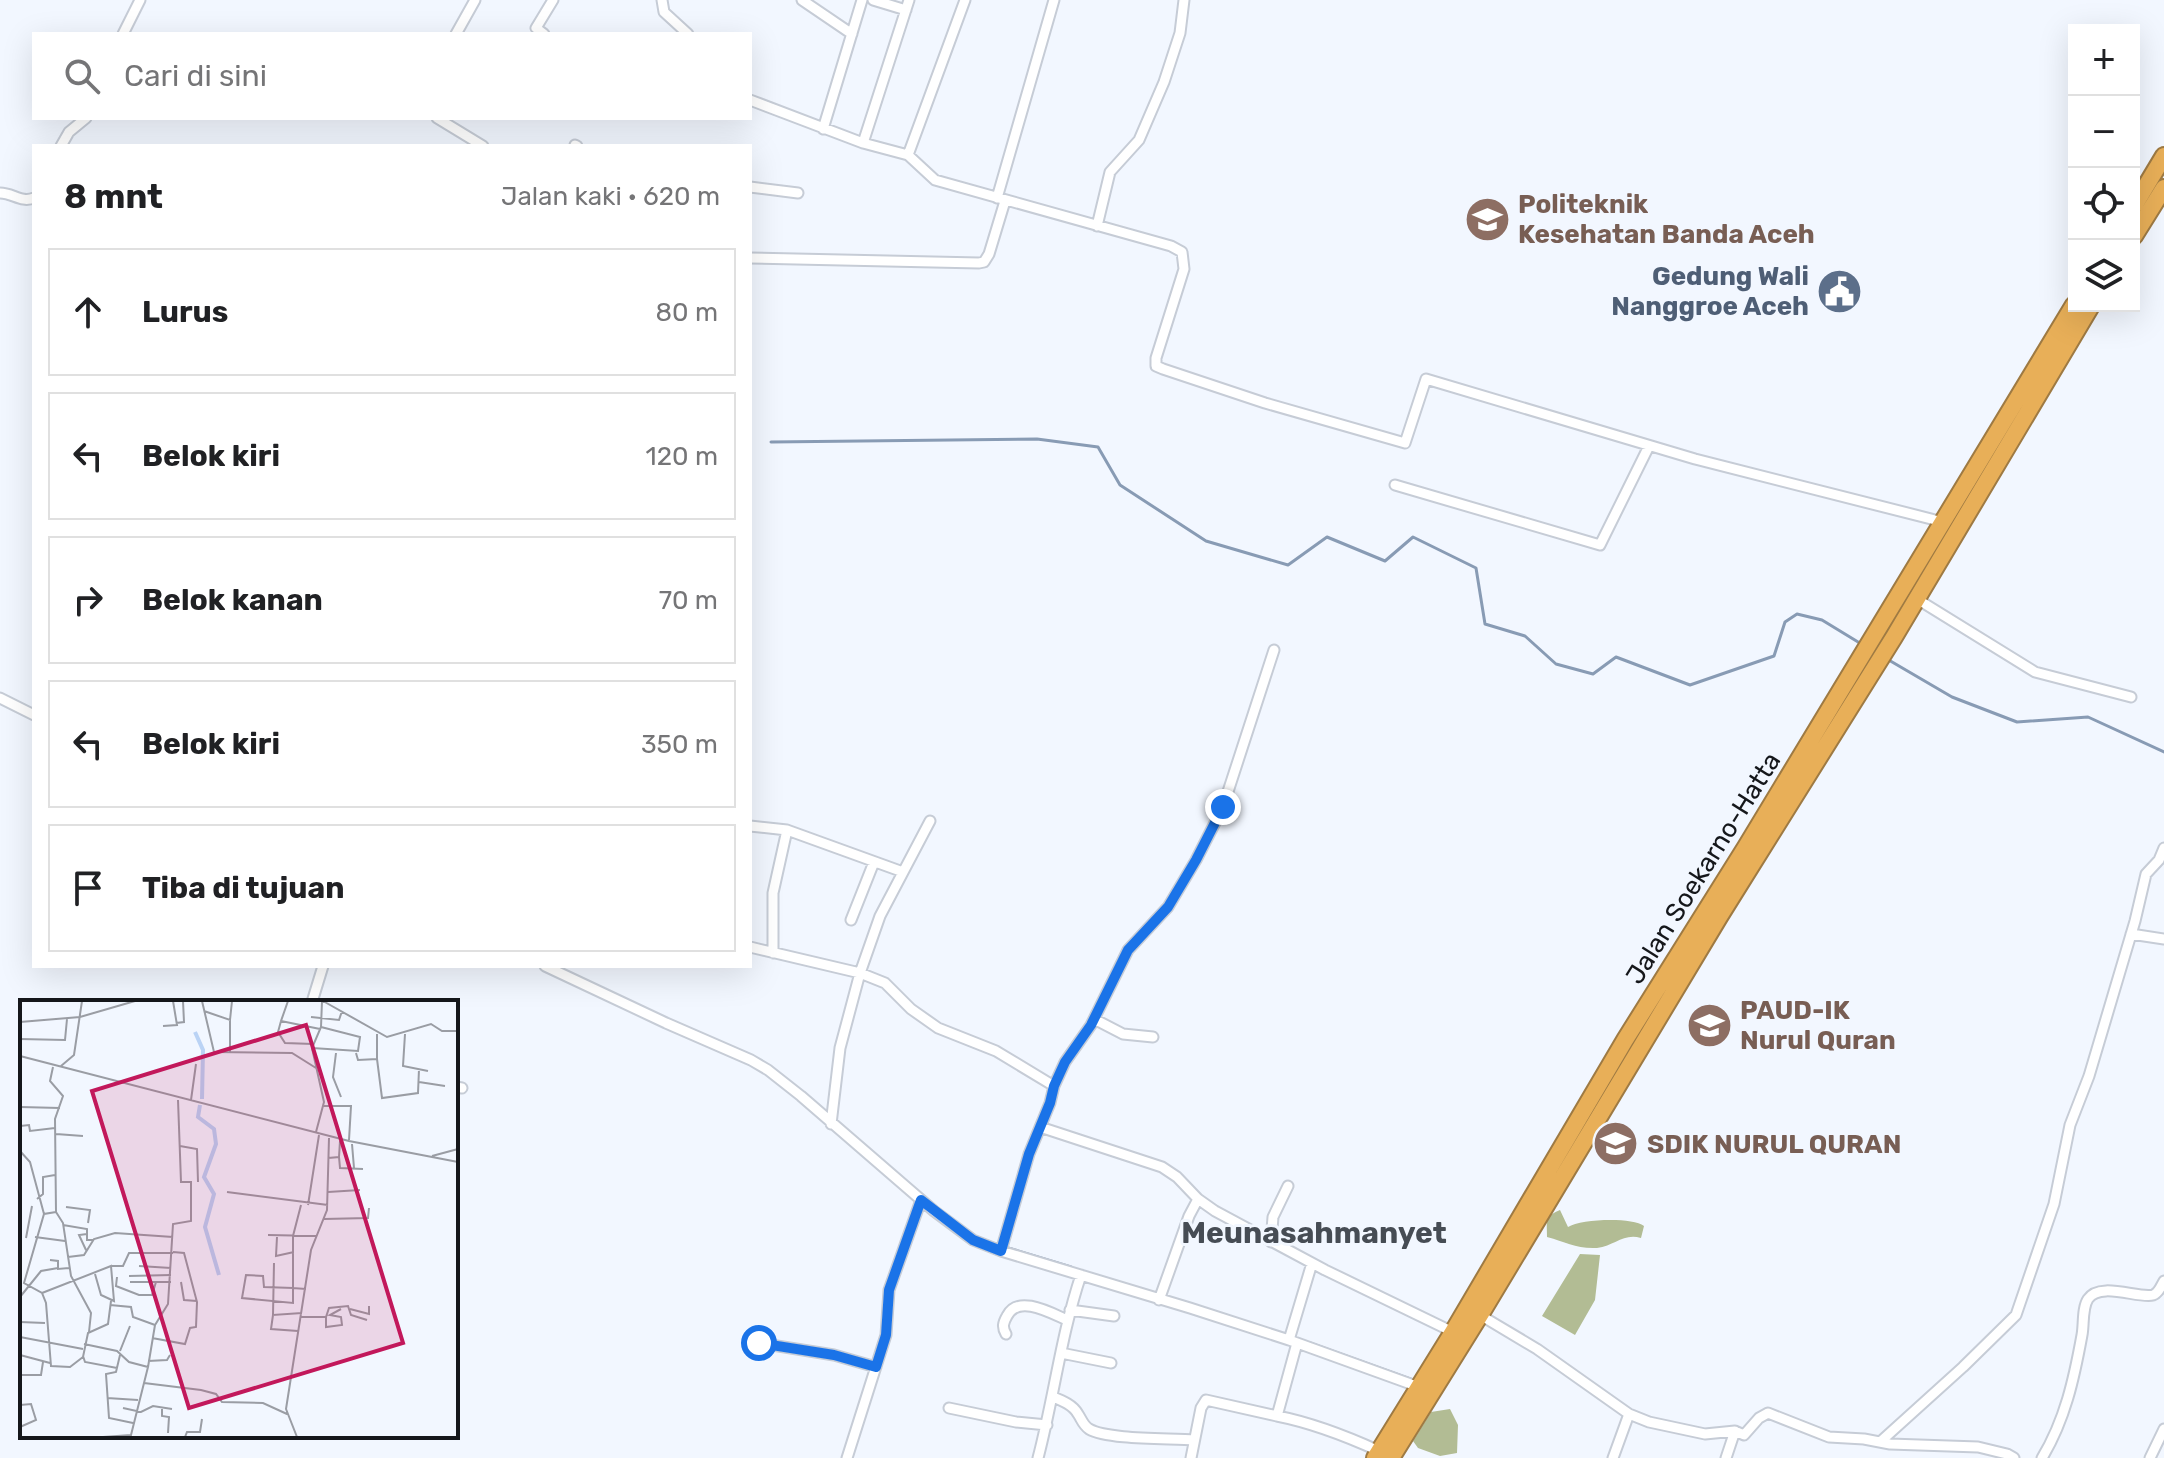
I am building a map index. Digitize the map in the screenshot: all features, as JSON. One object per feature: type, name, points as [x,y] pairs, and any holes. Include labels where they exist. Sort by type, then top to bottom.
[{"type":"highway","points":[[2140,196],[2164,156]]},
{"type":"highway","points":[[2140,226],[2164,188]]},
{"type":"highway","name":"Jalan Soekarno-Hatta","points":[[1382,1456],[1419,1387],[1434,1376],[1453,1332],[1862,671],[1881,624],[2070,312]]},
{"type":"highway","name":"Jalan Soekarno-Hatta","points":[[1862,671],[1894,637],[2087,312]]},
{"type":"highway","name":"Jalan Soekarno-Hatta","points":[[1382,1456],[1434,1376],[1480,1315],[1605,1089]]},
{"type":"street","points":[[124,32],[140,0]]},
{"type":"street","points":[[457,32],[475,0]]},
{"type":"street","points":[[541,32],[536,28],[553,0]]},
{"type":"street","points":[[662,0],[664,12],[686,32]]},
{"type":"street","points":[[802,0],[818,5],[852,34]]},
{"type":"street","points":[[823,129],[862,0]]},
{"type":"street","points":[[863,143],[907,5],[873,0]]},
{"type":"street","points":[[908,155],[965,0]]},
{"type":"street","points":[[752,258],[984,262],[989,254],[1054,0]]},
{"type":"street","points":[[1097,226],[1110,172],[1139,140],[1164,82],[1180,33],[1184,0]]},
{"type":"street","points":[[752,101],[863,143],[908,155],[935,180],[1171,246],[1182,252],[1184,269],[1156,358],[1156,366],[1163,369],[1265,403],[1405,443],[1426,379],[1649,446],[1943,522]]},
{"type":"street","points":[[62,144],[69,132],[84,120]]},
{"type":"street","points":[[440,120],[480,144]]},
{"type":"street","points":[[752,187],[798,193]]},
{"type":"street","points":[[0,193],[21,200],[32,198]]},
{"type":"street","points":[[1395,485],[1600,545],[1649,446]]},
{"type":"street","points":[[1917,599],[2035,672],[2131,697]]},
{"type":"street","points":[[1002,1247],[1029,1154],[1054,1086],[1065,1062],[1094,1019],[1128,950],[1168,907],[1223,807],[1274,650]]},
{"type":"street","points":[[0,698],[32,714]]},
{"type":"street","points":[[831,1124],[840,1048],[860,973],[880,916],[930,821]]},
{"type":"street","points":[[752,826],[787,830],[903,872]]},
{"type":"street","points":[[773,953],[773,893],[787,830]]},
{"type":"street","points":[[1880,1442],[2016,1315],[2054,1204],[2070,1125],[2089,1076],[2146,874],[2159,860],[2164,848]]},
{"type":"street","points":[[851,920],[874,862]]},
{"type":"street","points":[[2131,934],[2164,939]]},
{"type":"street","points":[[752,948],[860,973],[885,983],[911,1009],[938,1028],[996,1051],[1054,1086]]},
{"type":"street","points":[[313,1000],[322,968]]},
{"type":"street","points":[[549,968],[768,1070],[921,1200],[973,1240],[1081,1275],[1161,1295],[1292,1338],[1419,1387]]},
{"type":"street","points":[[1094,1019],[1123,1034],[1153,1037]]},
{"type":"street","points":[[1040,1127],[1162,1167],[1177,1177],[1198,1199],[1271,1242],[1453,1332]]},
{"type":"street","points":[[1271,1242],[1273,1217],[1288,1186]]},
{"type":"street","points":[[1161,1295],[1198,1199]]},
{"type":"street","points":[[847,1458],[886,1335],[889,1290],[921,1200]]},
{"type":"street","points":[[1277,1416],[1292,1338],[1312,1263]]},
{"type":"street","points":[[1038,1458],[1068,1315],[1081,1275]]},
{"type":"street","points":[[2042,1458],[2063,1416],[2088,1299],[2094,1294],[2121,1291],[2151,1296],[2158,1292],[2164,1281]]},
{"type":"street","points":[[1006,1334],[1004,1321],[1015,1306],[1068,1315],[1114,1316]]},
{"type":"street","points":[[1480,1315],[1537,1349],[1629,1414],[1649,1422],[1705,1434],[1735,1431],[1744,1435],[1768,1413],[1821,1435],[1880,1442],[1978,1447],[2009,1457]]},
{"type":"street","points":[[759,1343],[834,1355],[876,1367]]},
{"type":"street","points":[[1061,1353],[1111,1363]]},
{"type":"street","points":[[1053,1397],[1070,1405],[1085,1427],[1093,1431],[1194,1440]]},
{"type":"street","points":[[1191,1458],[1201,1408],[1206,1400],[1302,1421],[1339,1433],[1382,1456]]},
{"type":"street","points":[[949,1408],[1047,1425]]},
{"type":"street","points":[[1613,1458],[1629,1414]]},
{"type":"street","points":[[2150,1458],[2164,1429]]},
{"type":"street","points":[[1726,1458],[1735,1431]]},
{"type":"green space","points":[[1560,1210],[1568,1227],[1595,1221],[1629,1221],[1644,1226],[1641,1238],[1629,1237],[1603,1247],[1590,1248],[1547,1237],[1548,1220]]},
{"type":"green space","points":[[1580,1254],[1600,1255],[1595,1300],[1575,1335],[1542,1316]]},
{"type":"green space","points":[[1450,1409],[1458,1425],[1457,1453],[1440,1456],[1418,1448],[1413,1441],[1431,1412]]},
{"type":"waterway","points":[[771,442],[1037,439],[1098,447],[1120,485],[1206,541],[1288,565],[1327,537],[1385,561],[1413,537],[1476,568],[1485,624],[1525,636],[1556,664],[1593,674],[1616,657],[1690,685],[1774,656],[1785,622],[1797,614],[1822,620],[1863,645]]},
{"type":"waterway","points":[[1887,659],[1952,697],[2017,722],[2088,717],[2164,752]]},
{"type":"waterway","points":[[1005,1247],[1071,1267]]},
{"type":"waterway","points":[[1310,1343],[1413,1380]]},
{"type":"place","name":"Politeknik Kesehatan Banda Aceh","points":[[1487,219]]},
{"type":"place","name":"Gedung Wali Nanggroe Aceh","points":[[1840,291]]},
{"type":"place","name":"PAUD-IK Nurul Quran","points":[[1709,1025]]},
{"type":"place","name":"SDIK NURUL QURAN","points":[[1616,1144]]},
{"type":"district","name":"Meunasahmanyet","points":[[1314,1233]]},
{"type":"route","points":[[759,1343],[834,1355],[876,1367],[886,1335],[889,1290],[921,1200],[973,1240],[1001,1251],[1029,1154],[1065,1062],[1091,1025],[1128,950],[1168,907],[1223,807]]}]
